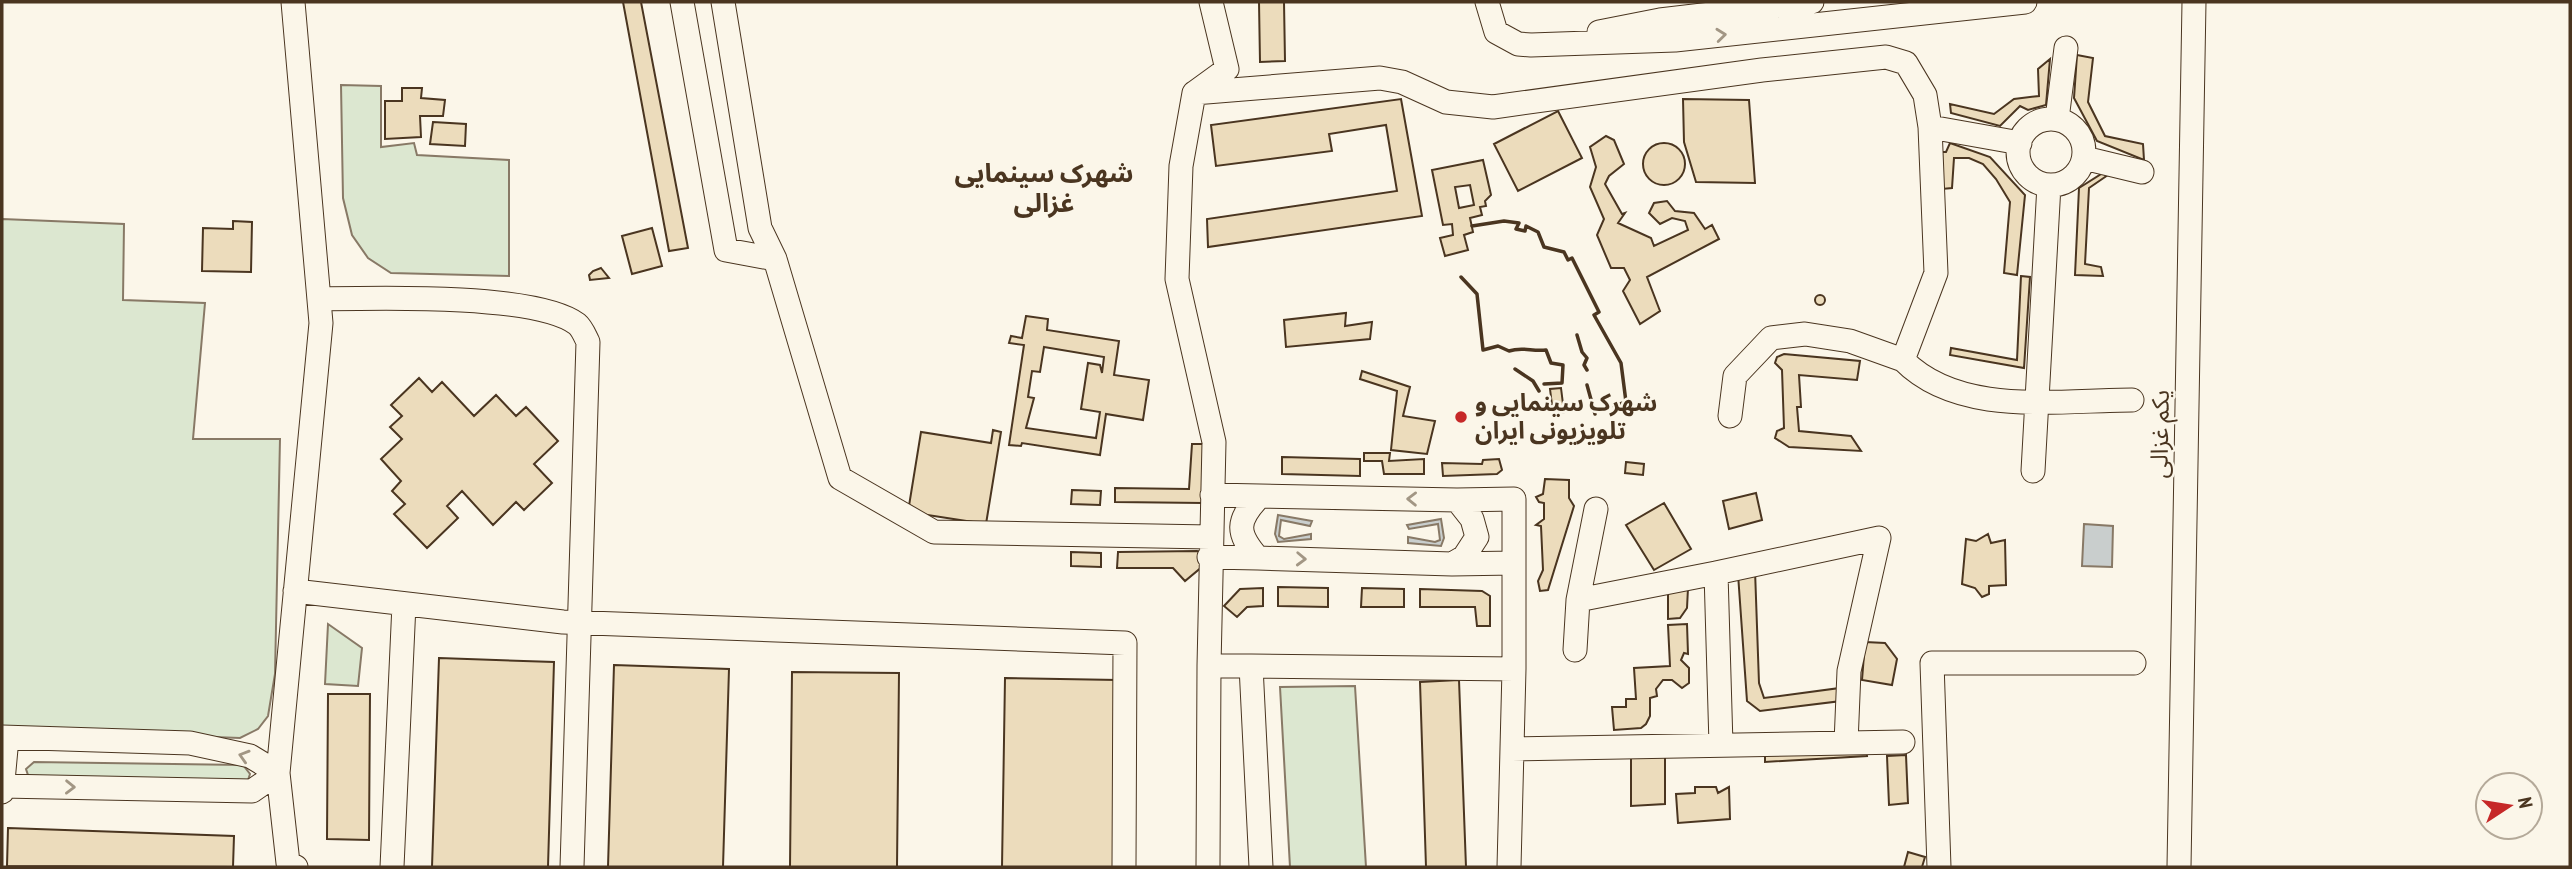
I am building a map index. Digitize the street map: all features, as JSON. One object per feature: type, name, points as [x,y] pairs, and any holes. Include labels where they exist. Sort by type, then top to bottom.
[{"type":"street","points":[[293,2],[321,323],[278,773],[288,863],[296,867]]},
{"type":"street","points":[[682,2],[726,250],[775,259]]},
{"type":"street","points":[[723,2],[760,229],[775,259],[840,478],[933,532],[1210,547],[1258,558],[1452,564],[1514,563]]},
{"type":"street","points":[[1208,867],[1210,547],[1214,442],[1177,279],[1181,166],[1194,93],[1227,69],[1211,2]]},
{"type":"street","points":[[1487,2],[1496,32],[1518,44],[1531,45],[1675,40],[2025,2]]},
{"type":"street","points":[[1531,45],[1656,11],[1812,2]]},
{"type":"street","name":"یکم غزالی","points":[[2179,867],[2193,2]]},
{"type":"street","points":[[1656,11],[1675,40]]},
{"type":"street","points":[[2057,119],[2066,48]]},
{"type":"street","points":[[1194,93],[1380,78],[1402,82],[1446,102],[1493,107],[1635,85],[1886,57],[1906,63],[1925,95],[1930,127],[1936,273],[1903,360]]},
{"type":"street","points":[[2057,119],[2075,129],[2081,138],[2084,158],[2074,176],[2065,182],[2049,185],[2033,180],[2025,172],[2020,162],[2020,143],[2027,130],[2036,123],[2057,119]]},
{"type":"street","points":[[1930,127],[2020,143]]},
{"type":"street","points":[[2084,158],[2142,172]]},
{"type":"street","points":[[2034,471],[2049,185]]},
{"type":"street","points":[[319,299],[390,298],[519,305],[559,315],[579,325],[587,342],[572,867]]},
{"type":"street","points":[[1730,416],[1735,376],[1771,338],[1805,334],[1850,341],[1903,360],[1916,373],[1944,388],[2011,404],[2039,400],[2132,400]]},
{"type":"street","points":[[1212,495],[1514,499],[1514,669],[1508,867]]},
{"type":"street","points":[[1258,558],[1244,542],[1240,527],[1249,507],[1260,496]]},
{"type":"street","points":[[1452,564],[1464,557],[1477,537],[1472,519],[1457,499]]},
{"type":"street","points":[[1576,650],[1578,600],[1597,509]]},
{"type":"street","points":[[1578,600],[1879,538],[1849,671],[1846,743]]},
{"type":"street","points":[[1716,573],[1721,745]]},
{"type":"street","points":[[295,591],[580,623],[1125,643],[1124,867]]},
{"type":"street","points":[[392,867],[404,604]]},
{"type":"street","points":[[1939,867],[1932,663],[2134,663]]},
{"type":"street","points":[[1209,666],[1514,669]]},
{"type":"street","points":[[1251,666],[1261,867]]},
{"type":"street","points":[[2,792],[4,738],[190,743],[250,756],[278,773]]},
{"type":"street","points":[[1512,749],[1903,742]]},
{"type":"street","points":[[2,786],[252,792],[278,773]]},
{"type":"green space","points":[[341,85],[381,86],[381,147],[414,143],[417,155],[509,160],[509,276],[391,273],[368,258],[352,235],[343,198]]},
{"type":"green space","points":[[2,219],[124,224],[123,300],[205,303],[193,439],[280,439],[275,674],[268,716],[258,729],[240,738],[2,729]]},
{"type":"green space","points":[[328,624],[362,648],[358,686],[325,684]]},
{"type":"green space","points":[[1355,686],[1366,867],[1290,867],[1280,687]]},
{"type":"green space","points":[[34,762],[243,765],[250,774],[248,780],[29,778],[26,769]]},
{"type":"shaded area","points":[[1278,515],[1312,521],[1310,526],[1281,520],[1279,536],[1284,539],[1311,534],[1311,539],[1278,542],[1275,534]]},
{"type":"shaded area","points":[[1441,519],[1444,538],[1441,546],[1408,543],[1408,537],[1435,542],[1440,540],[1438,524],[1409,529],[1407,525]]},
{"type":"shaded area","points":[[2084,524],[2113,526],[2112,567],[2082,566]]},
{"type":"building","points":[[623,2],[641,2],[688,248],[669,251]]},
{"type":"building","points":[[1259,2],[1284,2],[1285,61],[1260,62]]},
{"type":"building","points":[[2077,55],[2093,58],[2088,102],[2105,136],[2143,144],[2144,160],[2097,141],[2074,98]]},
{"type":"building","points":[[2050,59],[2046,105],[2028,110],[2020,106],[2000,126],[1951,113],[1950,104],[1994,114],[2014,99],[2039,96],[2038,69]]},
{"type":"building","points":[[402,88],[422,88],[421,98],[445,100],[443,116],[420,116],[421,137],[385,139],[385,101],[402,101]]},
{"type":"building","points":[[1401,99],[1422,216],[1208,247],[1207,219],[1397,191],[1386,125],[1329,134],[1332,151],[1216,166],[1211,125]]},
{"type":"building","points":[[1683,99],[1749,100],[1755,183],[1696,182],[1684,142]]},
{"type":"building","points":[[1558,111],[1582,158],[1518,191],[1494,144]]},
{"type":"building","points":[[433,122],[466,124],[465,146],[430,144]]},
{"type":"building","points":[[1606,136],[1614,140],[1624,164],[1609,176],[1605,184],[1622,214],[1625,213],[1618,223],[1651,238],[1654,246],[1688,230],[1685,221],[1672,218],[1660,224],[1649,213],[1654,203],[1667,201],[1675,211],[1694,213],[1705,229],[1712,225],[1719,239],[1647,277],[1660,311],[1640,324],[1623,291],[1630,280],[1624,268],[1611,268],[1597,235],[1604,219],[1590,187],[1596,167],[1590,147]]},
{"type":"building","points":[[1664,143],[1679,149],[1685,164],[1679,179],[1664,185],[1649,179],[1643,164],[1649,149]]},
{"type":"building","points":[[1950,143],[1990,157],[2025,195],[2017,275],[2004,273],[2010,202],[1983,164],[1969,158],[1954,158],[1952,188],[1942,189],[1942,152],[1946,152]]},
{"type":"building","points":[[1483,160],[1491,195],[1485,201],[1486,206],[1480,207],[1482,215],[1470,218],[1473,232],[1464,235],[1468,250],[1445,256],[1440,238],[1453,235],[1452,224],[1443,225],[1432,170]],"holes":[[[1470,185],[1474,205],[1459,208],[1455,187]]]},
{"type":"building","points":[[2106,171],[2108,175],[2089,188],[2085,264],[2101,267],[2103,276],[2075,275],[2079,188]]},
{"type":"building","points":[[233,221],[252,222],[251,272],[202,271],[203,228],[233,229]]},
{"type":"building","points":[[652,228],[662,266],[632,274],[622,236]]},
{"type":"building","points":[[601,268],[609,278],[590,280],[589,275]]},
{"type":"building","points":[[2021,276],[2030,277],[2024,368],[1950,355],[1951,348],[2017,360]]},
{"type":"building","points":[[1820,295],[1824,296],[1824,304],[1820,305],[1816,304],[1815,300],[1816,296]]},
{"type":"building","points":[[1346,313],[1345,326],[1372,322],[1370,339],[1286,347],[1284,320]]},
{"type":"building","points":[[1026,316],[1048,319],[1047,330],[1119,341],[1114,375],[1149,380],[1143,420],[1106,414],[1100,455],[1022,443],[1021,446],[1009,445],[1024,345],[1009,343],[1011,336],[1022,338]],"holes":[[[1044,347],[1104,357],[1102,373],[1100,365],[1088,363],[1081,409],[1100,412],[1096,438],[1026,428],[1034,398],[1028,397],[1032,371],[1040,372]]]},
{"type":"building","points":[[1784,354],[1860,361],[1857,380],[1799,375],[1801,407],[1797,407],[1799,431],[1851,436],[1861,451],[1789,447],[1775,438],[1777,431],[1784,428],[1782,370],[1775,363],[1777,357]]},
{"type":"building","points":[[1362,371],[1410,387],[1403,416],[1435,421],[1427,454],[1391,450],[1397,391],[1360,379]]},
{"type":"building","points":[[419,378],[432,392],[442,382],[474,416],[496,395],[516,416],[526,407],[558,441],[534,464],[552,483],[524,510],[516,502],[493,525],[462,491],[447,506],[458,518],[427,548],[394,514],[405,504],[392,491],[401,481],[381,459],[402,439],[390,427],[402,416],[391,405]]},
{"type":"building","points":[[1561,388],[1564,412],[1553,413],[1550,389]]},
{"type":"building","points":[[993,430],[1001,432],[986,524],[908,512],[921,432],[991,443]]},
{"type":"building","points":[[1192,444],[1206,444],[1203,503],[1115,502],[1115,488],[1189,489]]},
{"type":"building","points":[[1364,453],[1390,453],[1389,461],[1424,459],[1424,474],[1384,474],[1382,461],[1364,461]]},
{"type":"building","points":[[1282,457],[1360,459],[1360,476],[1282,474]]},
{"type":"building","points":[[1499,459],[1502,470],[1497,474],[1443,476],[1442,463],[1482,464],[1483,460]]},
{"type":"building","points":[[1626,462],[1644,464],[1643,475],[1625,473]]},
{"type":"building","points":[[1545,479],[1569,480],[1569,498],[1574,506],[1548,590],[1540,591],[1538,581],[1543,570],[1541,526],[1536,525],[1544,519],[1544,503],[1539,502],[1536,497],[1543,494]]},
{"type":"building","points":[[1072,490],[1101,491],[1100,505],[1071,504]]},
{"type":"building","points":[[1756,493],[1762,520],[1729,529],[1723,501]]},
{"type":"building","points":[[1664,503],[1691,549],[1654,570],[1626,525]]},
{"type":"building","points":[[1988,534],[1991,543],[2005,540],[2006,585],[1989,586],[1989,594],[1982,597],[1975,588],[1962,584],[1966,539],[1976,541]]},
{"type":"building","points":[[1197,551],[1201,552],[1203,566],[1185,581],[1173,568],[1117,568],[1118,552]]},
{"type":"building","points":[[1071,552],[1101,553],[1101,567],[1071,566]]},
{"type":"building","points":[[1755,570],[1759,683],[1764,698],[1840,688],[1841,701],[1760,711],[1747,701],[1738,574]]},
{"type":"building","points":[[1278,587],[1328,588],[1328,607],[1278,606]]},
{"type":"building","points":[[1263,588],[1263,606],[1247,607],[1237,617],[1224,606],[1240,589]]},
{"type":"building","points":[[1362,588],[1404,589],[1404,607],[1361,607]]},
{"type":"building","points":[[1688,588],[1687,608],[1680,618],[1668,619],[1668,591]]},
{"type":"building","points":[[1420,589],[1482,591],[1490,596],[1490,626],[1477,626],[1475,607],[1420,607]]},
{"type":"building","points":[[1687,624],[1688,654],[1684,653],[1681,660],[1689,668],[1689,683],[1682,688],[1672,680],[1663,680],[1656,689],[1657,696],[1650,698],[1650,716],[1646,724],[1641,728],[1614,730],[1612,707],[1626,707],[1626,699],[1636,699],[1634,668],[1670,666],[1668,625]]},
{"type":"building","points":[[1865,642],[1885,643],[1897,659],[1892,685],[1862,680]]},
{"type":"building","points":[[439,658],[554,662],[548,867],[432,867]]},
{"type":"building","points":[[614,665],[729,669],[723,867],[608,867]]},
{"type":"building","points":[[792,672],[899,673],[897,867],[790,867]]},
{"type":"building","points":[[1005,678],[1118,680],[1115,867],[1002,867]]},
{"type":"building","points":[[1459,680],[1466,867],[1426,867],[1420,682]]},
{"type":"building","points":[[328,694],[370,694],[369,840],[327,839]]},
{"type":"building","points":[[1866,748],[1867,756],[1765,762],[1765,749]]},
{"type":"building","points":[[1631,753],[1665,757],[1665,804],[1631,806]]},
{"type":"building","points":[[1906,755],[1908,803],[1889,805],[1887,756]]},
{"type":"building","points":[[1695,787],[1716,787],[1718,793],[1729,787],[1730,819],[1678,823],[1676,794],[1695,793]]},
{"type":"building","points":[[8,828],[234,836],[233,867],[7,866]]},
{"type":"building","points":[[1908,852],[1925,857],[1922,867],[1904,867]]},
{"type":"wall","points":[[1472,226],[1504,221],[1519,223],[1516,229],[1525,231],[1526,226],[1538,232],[1544,247],[1564,252],[1568,260],[1572,258],[1599,312],[1594,315],[1621,363],[1626,402],[1614,406]]},
{"type":"wall","points":[[1461,277],[1477,294],[1483,350],[1498,346],[1509,351],[1546,350],[1551,363],[1563,365],[1562,383],[1544,384]]},
{"type":"wall","points":[[1577,335],[1582,352],[1587,358],[1584,365],[1587,370]]},
{"type":"wall","points":[[1515,369],[1533,381],[1539,391]]},
{"type":"wall","points":[[1587,385],[1595,414]]},
{"type":"place","name":"شهرک سینمایی و تلویزیونی ایران","points":[[1461,417]]},
{"type":"district","name":"شهرک سینمایی غزالی","points":[[1044,188]]}]
